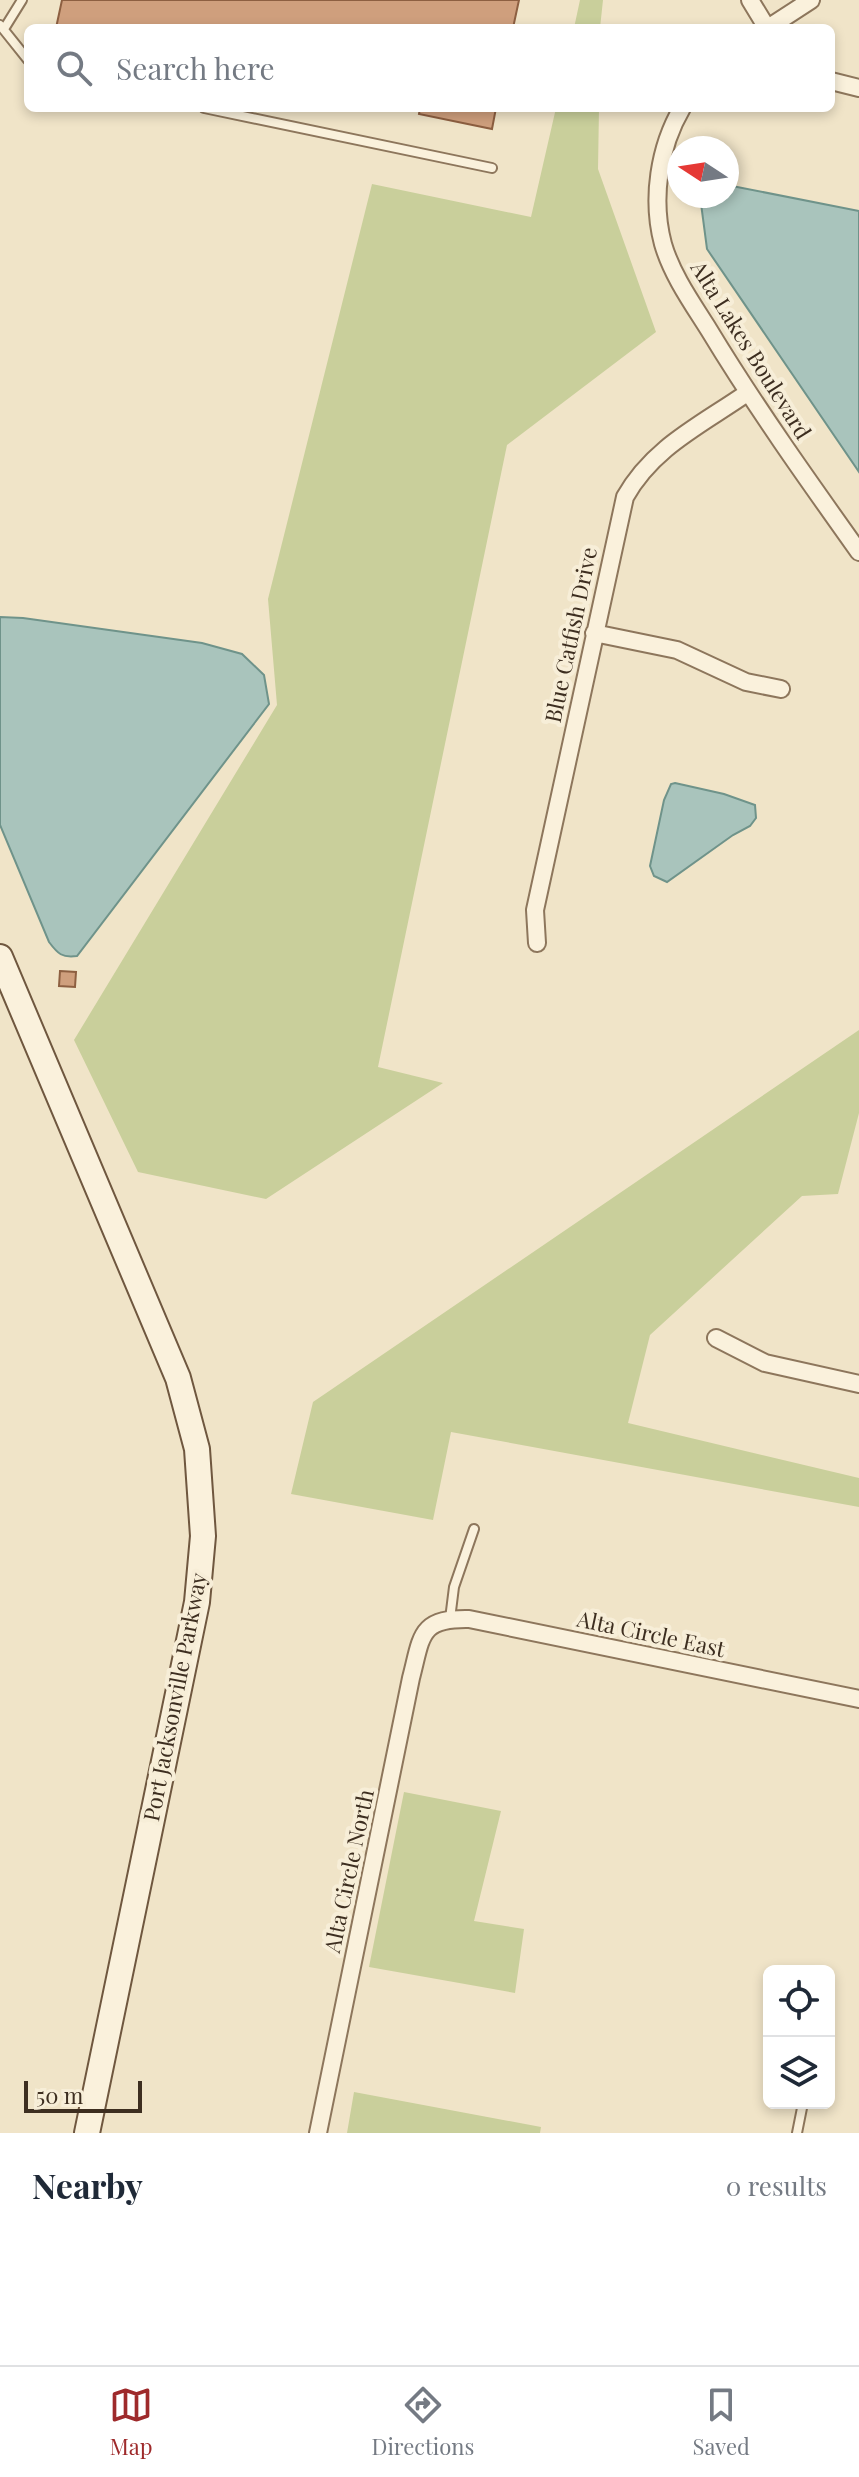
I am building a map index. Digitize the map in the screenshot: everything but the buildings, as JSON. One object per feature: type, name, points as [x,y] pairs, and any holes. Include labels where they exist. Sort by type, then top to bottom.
[{"type":"street","points":[[750,0],[765,24]]},
{"type":"street","points":[[774,24],[811,0]]},
{"type":"street","points":[[835,82],[859,88]]},
{"type":"street","name":"Alta Lakes Boulevard","points":[[680,112],[664,149],[658,183],[663,244],[678,279],[747,393],[859,552]]},
{"type":"street","name":"Blue Catfish Drive","points":[[537,943],[535,910],[625,497],[634,480],[658,453],[747,393]]},
{"type":"street","points":[[594,633],[677,650],[746,682],[781,689]]},
{"type":"street","name":"Port Jacksonville Parkway","points":[[0,957],[178,1378],[197,1449],[203,1536],[197,1602],[87,2133]]},
{"type":"street","points":[[716,1338],[765,1363],[859,1384]]},
{"type":"street","name":"Alta Circle East","points":[[442,1620],[469,1619],[859,1699]]},
{"type":"street","name":"Alta Circle North","points":[[318,2133],[411,1678],[423,1634],[442,1620]]},
{"type":"lane","points":[[22,0],[2,27],[24,55]]},
{"type":"lane","points":[[223,112],[492,168]]},
{"type":"lane","points":[[442,1620],[474,1529]]},
{"type":"lane","points":[[797,2133],[802,2109]]},
{"type":"green space","points":[[580,0],[603,0],[600,24],[575,24]]},
{"type":"green space","points":[[555,112],[599,112],[598,169],[656,332],[507,445],[378,1067],[443,1083],[266,1199],[138,1172],[74,1040],[277,705],[268,599],[372,184],[531,217]]},
{"type":"green space","points":[[859,1030],[859,1113],[838,1194],[802,1196],[650,1335],[628,1423],[859,1478],[859,1507],[451,1432],[433,1520],[291,1494],[313,1402]]},
{"type":"green space","points":[[404,1792],[501,1811],[474,1921],[524,1929],[515,1993],[369,1967]]},
{"type":"green space","points":[[354,2092],[541,2127],[540,2133],[347,2133]]},
{"type":"water","points":[[739,187],[859,211],[859,472],[707,249],[702,208],[739,208]]},
{"type":"water","points":[[0,617],[202,643],[242,654],[264,675],[269,704],[77,956],[61,954],[49,942],[0,825]]},
{"type":"water","points":[[671,784],[755,805],[756,818],[750,826],[667,882],[654,876],[650,866],[664,800]]}]
